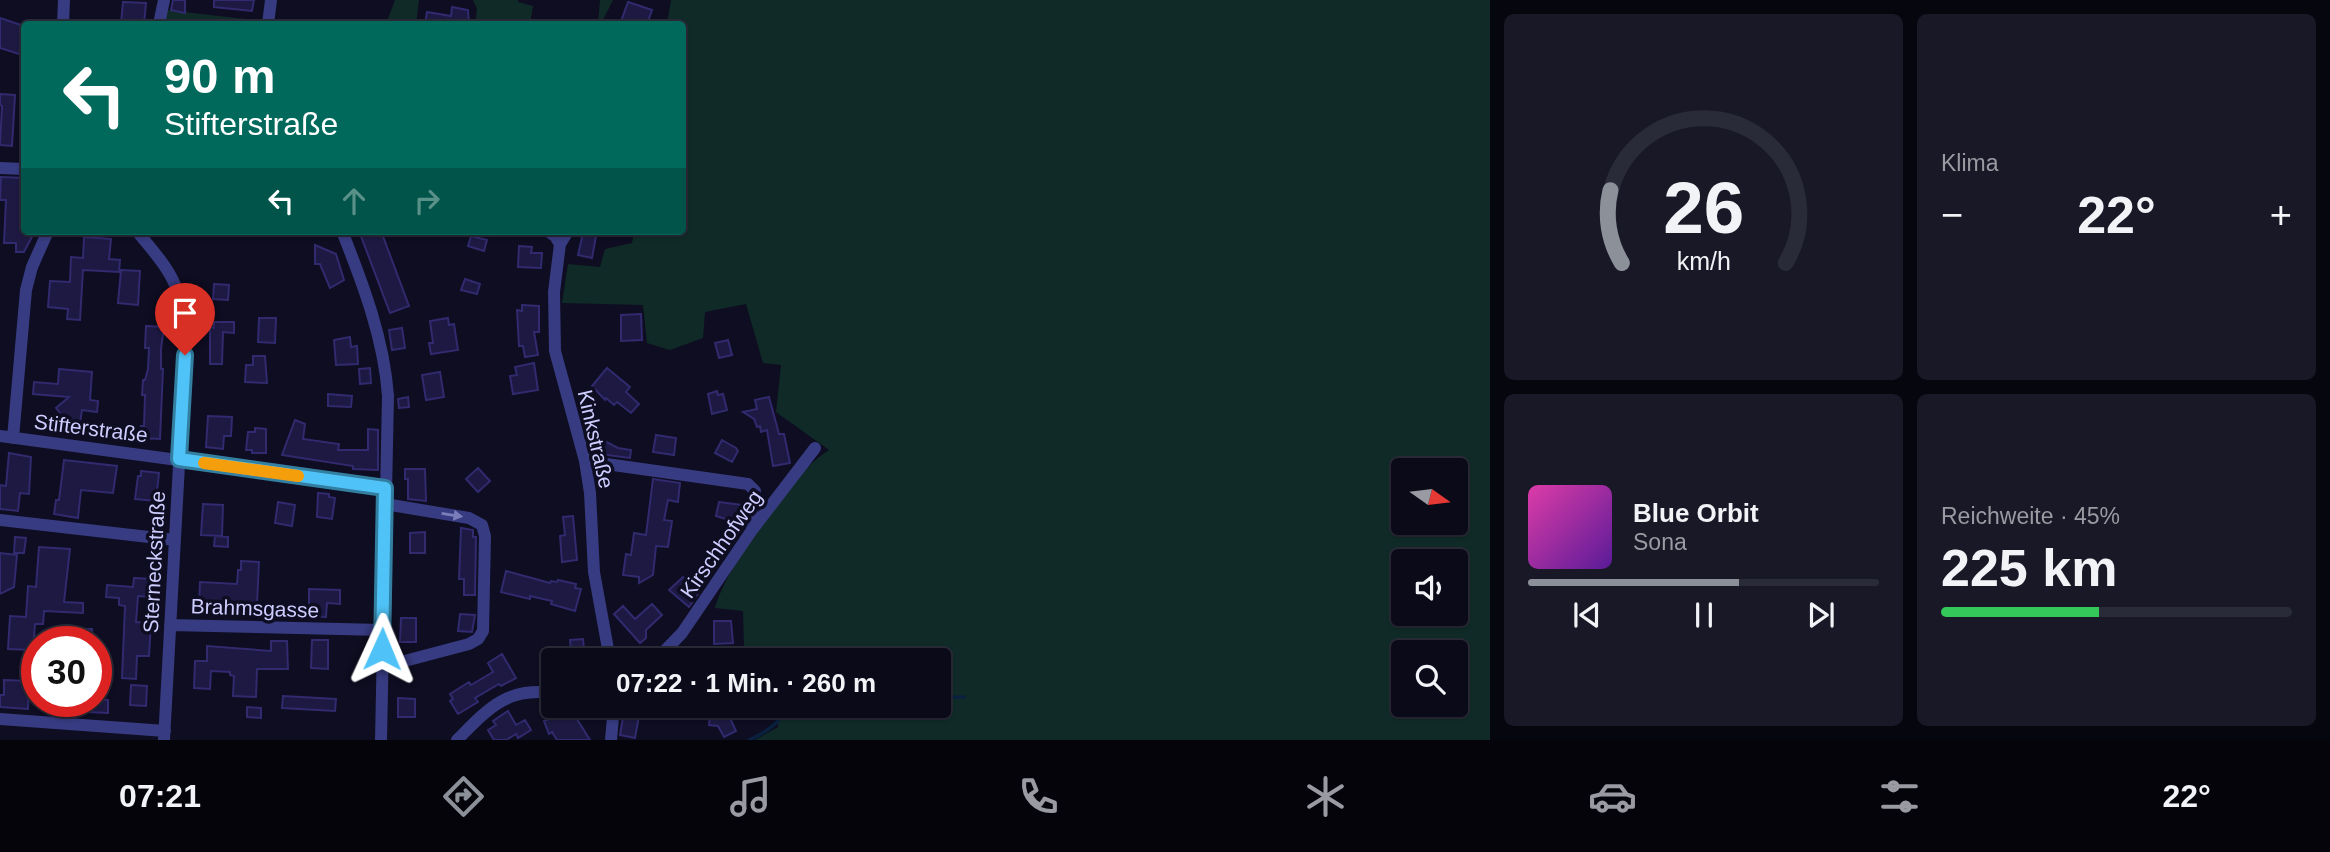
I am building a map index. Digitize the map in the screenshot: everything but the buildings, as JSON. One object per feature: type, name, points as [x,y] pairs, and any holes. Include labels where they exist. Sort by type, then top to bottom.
[{"type":"street","points":[[63,21],[64,0]]},
{"type":"street","points":[[160,21],[164,0]]},
{"type":"street","points":[[268,21],[271,0]]},
{"type":"street","points":[[0,168],[21,169]]},
{"type":"street","points":[[6,437],[26,290],[32,267],[46,235]]},
{"type":"street","name":"Sterneckstraße","points":[[140,235],[166,269],[177,290],[182,310],[185,355],[165,736]]},
{"type":"street","points":[[343,235],[373,318],[387,375],[381,740]]},
{"type":"street","points":[[554,235],[560,244],[566,235]]},
{"type":"street","name":"Kinkstraße","points":[[560,244],[554,292],[555,351],[585,461],[590,493],[594,572],[608,648]]},
{"type":"street","name":"Stifterstraße","points":[[6,437],[385,488]]},
{"type":"street","name":"Kirschhofweg","points":[[668,648],[682,633],[752,530],[815,448]]},
{"type":"street","points":[[585,461],[748,484],[755,491],[752,530]]},
{"type":"street","points":[[382,667],[470,644],[478,639],[483,631],[485,536],[482,526],[469,518],[385,504]]},
{"type":"street","points":[[0,520],[175,540]]},
{"type":"street","name":"Brahmsgasse","points":[[170,625],[382,631]]},
{"type":"street","points":[[457,740],[492,705],[506,697],[521,692],[541,693]]},
{"type":"street","points":[[611,740],[613,718]]},
{"type":"street","points":[[0,719],[165,736]]},
{"type":"green space","points":[[395,0],[419,0],[416,21],[387,21]]},
{"type":"green space","points":[[473,0],[518,0],[533,6],[530,21],[475,21],[477,9]]},
{"type":"green space","points":[[600,0],[613,0],[602,21],[598,21]]},
{"type":"green space","points":[[671,0],[1490,0],[1490,740],[755,740],[778,727],[778,718],[951,718],[951,648],[744,648],[743,611],[715,608],[721,592],[740,556],[766,518],[807,468],[829,450],[776,412],[781,365],[763,363],[746,304],[705,312],[703,338],[670,350],[647,343],[643,305],[562,303],[568,264],[600,267],[605,249],[632,243],[633,235],[686,235],[686,21],[668,21]]},
{"type":"green space","points":[[167,10],[263,21],[165,21]]},
{"type":"waterway","points":[[951,698],[964,697]]},
{"type":"waterway","points":[[749,740],[781,718]]},
{"type":"slow traffic","points":[[204,463],[298,476]]},
{"type":"route","points":[[185,355],[179,459],[385,488],[382,649]]}]
